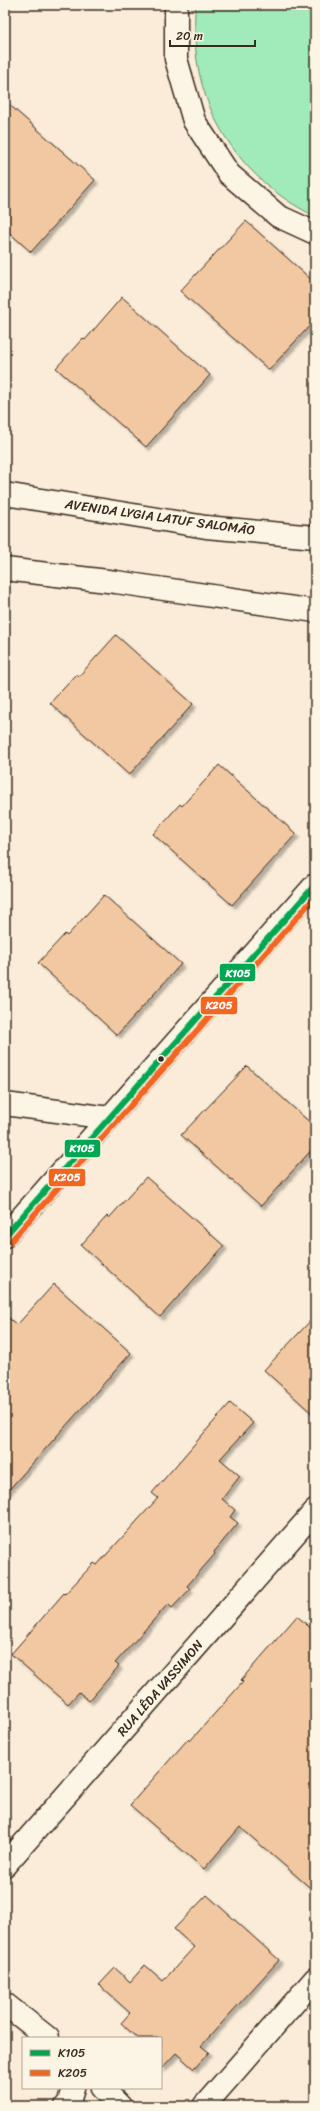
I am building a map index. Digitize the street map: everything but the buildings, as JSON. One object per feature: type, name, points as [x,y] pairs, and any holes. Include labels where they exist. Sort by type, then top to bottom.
[{"type":"street","points":[[176,5],[176,59],[194,121],[229,174],[278,216],[315,233]]},
{"type":"street","name":"AVENIDA LYGIA LATUF SALOMÃO","points":[[5,494],[206,526],[315,537]]},
{"type":"street","points":[[5,569],[116,582],[315,610]]},
{"type":"street","points":[[5,1236],[315,885]]},
{"type":"street","points":[[5,1104],[109,1118]]},
{"type":"street","name":"RUA LÊDA VASSIMON","points":[[5,1865],[315,1511]]},
{"type":"street","points":[[204,2106],[315,1979]]},
{"type":"street","points":[[5,2004],[47,2037]]},
{"type":"street","points":[[66,2106],[69,2103],[73,2089]]},
{"type":"street","points":[[103,2089],[120,2106]]},
{"type":"green space","points":[[196,5],[315,5],[315,216],[290,202],[267,185],[247,165],[229,143],[215,118],[204,92],[198,64],[195,35]]},
{"type":"transit line","name":"K105","points":[[5,1236],[315,885]]},
{"type":"transit line","name":"K205","points":[[11,1241],[315,897]]}]
